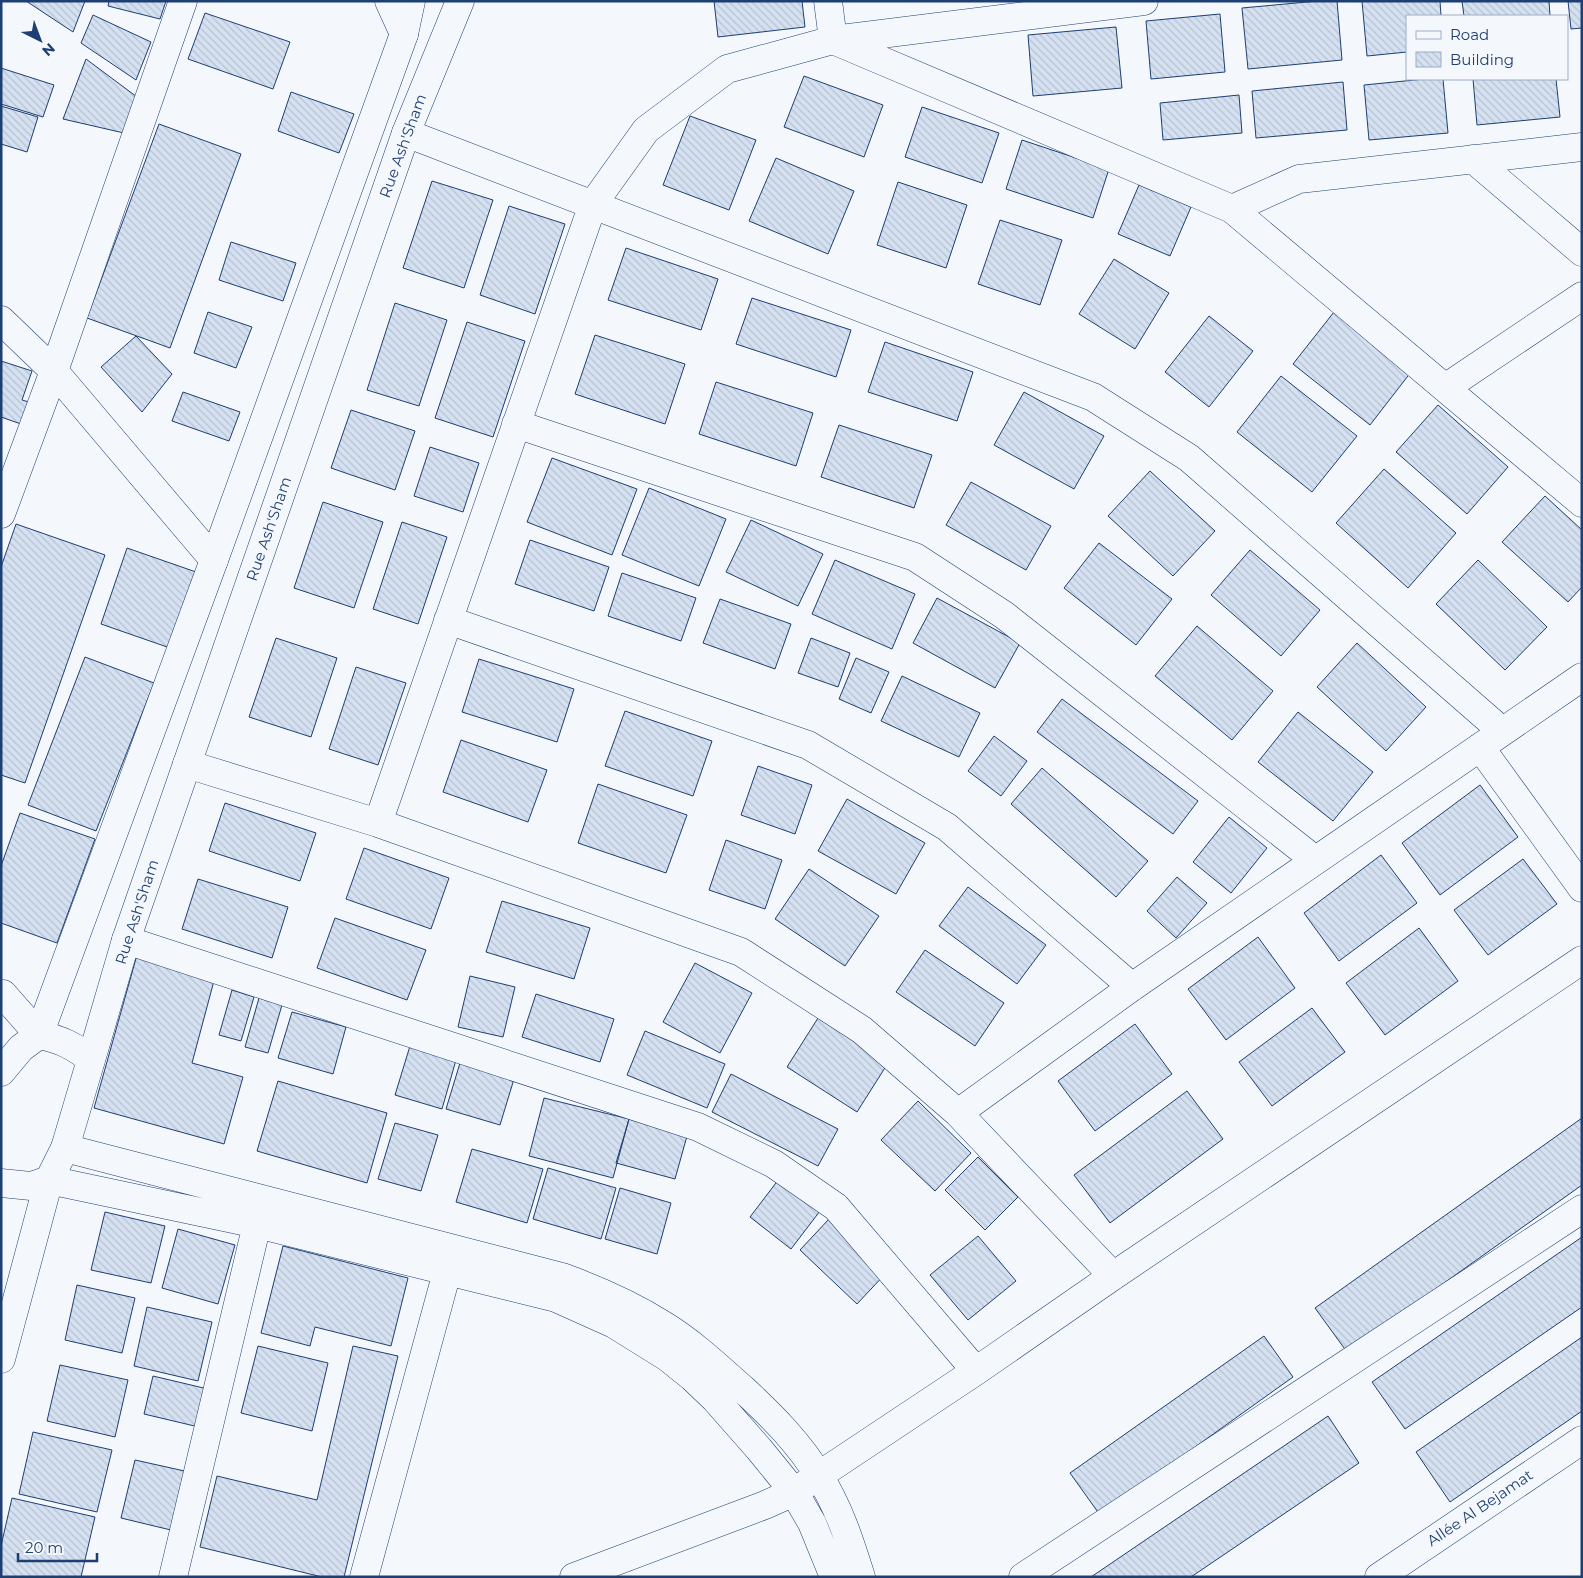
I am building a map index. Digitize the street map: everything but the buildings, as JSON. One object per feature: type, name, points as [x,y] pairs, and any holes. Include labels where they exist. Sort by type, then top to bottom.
[{"type":"main road","points":[[1,514],[54,371],[183,1]]},
{"type":"main road","points":[[390,1],[404,34]]},
{"type":"main road","points":[[1,1072],[21,1048],[40,1036],[404,34],[411,1]]},
{"type":"main road","name":"Rue Ash'Sham","points":[[49,1180],[65,1148],[126,940],[406,133],[460,1]]},
{"type":"main road","points":[[828,1],[833,40]]},
{"type":"main road","points":[[378,823],[593,204],[646,130],[727,69],[833,40],[1144,1]]},
{"type":"main road","points":[[833,40],[1232,209],[1582,504]]},
{"type":"main road","points":[[406,133],[1093,398],[1189,458],[1502,732]]},
{"type":"main road","points":[[1232,209],[1299,179],[1582,147]]},
{"type":"main road","points":[[1474,159],[1582,252]]},
{"type":"main road","points":[[1445,388],[1582,296]]},
{"type":"main road","points":[[1,320],[54,371],[214,560]]},
{"type":"main road","points":[[516,424],[915,557],[1004,615],[1315,860]]},
{"type":"main road","points":[[448,620],[808,745],[947,827],[1132,987]]},
{"type":"main road","points":[[958,1112],[1132,987],[1480,747],[1502,732],[1578,689]]},
{"type":"main road","points":[[1480,747],[1582,888]]},
{"type":"main road","points":[[187,764],[378,823],[742,952],[862,1030],[958,1112],[1113,1276]]},
{"type":"main road","points":[[126,940],[698,1127],[774,1164],[836,1208],[976,1371]]},
{"type":"main road","points":[[574,1577],[765,1505],[794,1492],[976,1371],[1113,1276],[1582,960]]},
{"type":"main road","points":[[2,993],[40,1036],[68,1043],[91,1060]]},
{"type":"main road","points":[[65,1148],[562,1277],[599,1291],[635,1308],[666,1326],[695,1348],[764,1409],[798,1446],[834,1502],[846,1529],[861,1577]]},
{"type":"main road","points":[[1,1183],[31,1186],[49,1180],[257,1224],[556,1298],[586,1310],[641,1340],[686,1372],[715,1399],[759,1448],[794,1492],[812,1523],[834,1577]]},
{"type":"main road","points":[[1,1359],[49,1180]]},
{"type":"main road","points":[[1023,1577],[1582,1209]]},
{"type":"main road","points":[[173,1577],[257,1224]]},
{"type":"main road","points":[[364,1577],[447,1272]]},
{"type":"main road","name":"Allée Al Bejamat","points":[[1378,1577],[1582,1440]]}]
